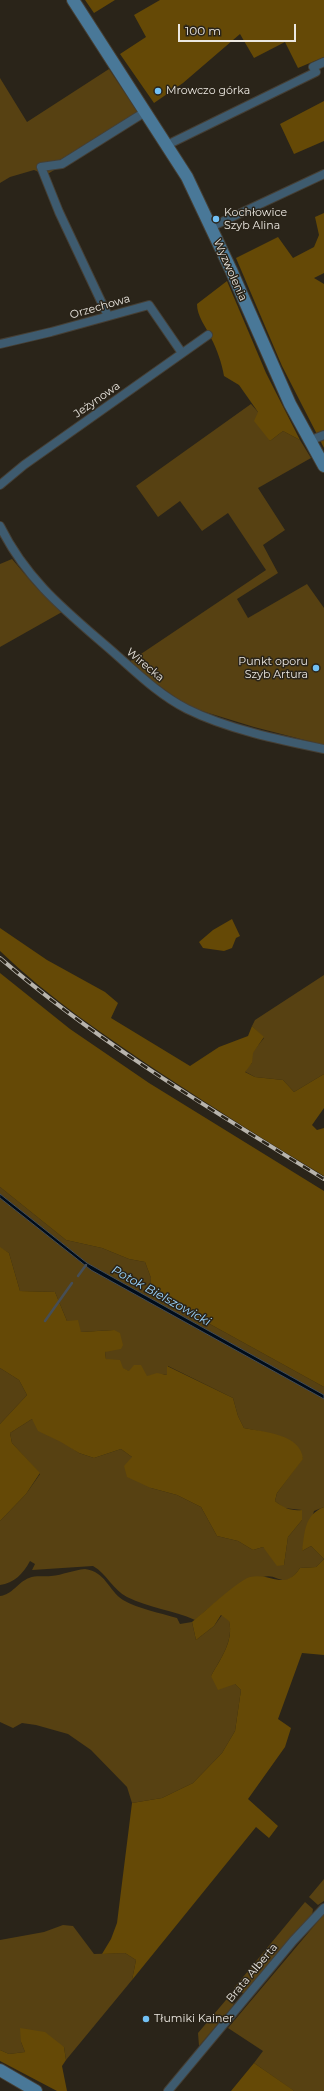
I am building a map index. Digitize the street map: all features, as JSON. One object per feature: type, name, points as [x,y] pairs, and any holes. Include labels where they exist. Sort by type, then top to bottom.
[{"type":"street","name":"Wyzwolenia","points":[[73,0],[168,145],[187,177],[211,227],[287,398],[309,441],[324,466]]},
{"type":"street","points":[[168,145],[316,72],[313,67],[324,62]]},
{"type":"street","points":[[108,316],[59,212],[41,167],[62,164],[145,112]]},
{"type":"street","points":[[211,227],[320,174],[324,174]]},
{"type":"street","name":"Orzechowa","points":[[0,344],[148,305],[182,353]]},
{"type":"street","name":"Jeżynowa","points":[[0,484],[208,335]]},
{"type":"street","points":[[309,441],[324,435]]},
{"type":"street","name":"Wirecka","points":[[0,526],[15,555],[43,590],[158,690],[188,709],[235,726],[324,749]]},
{"type":"street","name":"Brata Alberta","points":[[168,2091],[293,1941],[324,1908]]},
{"type":"street","points":[[0,2070],[36,2091]]},
{"type":"shaded area","points":[[85,0],[115,0],[94,13]]},
{"type":"shaded area","points":[[160,0],[324,0],[324,57],[298,68],[285,42],[254,58],[240,34],[183,83],[154,103],[120,54],[146,37],[134,15]]},
{"type":"shaded area","points":[[109,69],[141,117],[46,175],[34,170],[10,177],[0,183],[0,78],[27,122]]},
{"type":"shaded area","points":[[324,101],[324,141],[294,154],[280,124]]},
{"type":"shaded area","points":[[324,213],[324,273],[314,278],[324,284],[324,448],[282,366],[236,258],[278,237],[293,258],[314,247],[319,235],[315,217]]},
{"type":"shaded area","points":[[227,281],[266,373],[300,440],[283,431],[270,441],[254,421],[258,412],[239,385],[224,376],[217,352],[200,317],[197,304]]},
{"type":"shaded area","points":[[251,404],[258,412],[270,441],[283,431],[300,440],[311,458],[258,488],[285,530],[263,545],[278,573],[237,599],[248,618],[307,584],[324,608],[324,745],[254,727],[189,707],[129,662],[266,570],[228,513],[202,531],[180,501],[158,517],[136,486]]},
{"type":"shaded area","points":[[12,559],[34,585],[62,612],[0,647],[0,564]]},
{"type":"shaded area","points":[[232,919],[240,936],[236,938],[232,948],[224,951],[203,948],[199,942],[213,930]]},
{"type":"shaded area","points":[[0,928],[47,960],[105,992],[118,1003],[111,1018],[190,1066],[219,1047],[248,1036],[252,1026],[264,1037],[253,1053],[252,1063],[245,1072],[255,1077],[283,1080],[294,1092],[324,1074],[324,1108],[312,1125],[317,1130],[324,1128],[324,1176],[242,1126],[162,1074],[58,1001],[0,951]]},
{"type":"shaded area","points":[[0,973],[70,1029],[149,1083],[324,1191],[324,1387],[150,1291],[151,1278],[145,1262],[129,1259],[102,1248],[66,1240],[0,1187]]},
{"type":"shaded area","points":[[324,975],[324,1074],[294,1092],[283,1080],[255,1077],[244,1071],[252,1063],[252,1053],[264,1038],[252,1026],[255,1020]]},
{"type":"shaded area","points":[[0,1187],[66,1240],[102,1248],[129,1259],[145,1262],[151,1278],[150,1291],[324,1387],[324,1395],[87,1263],[0,1194]]},
{"type":"shaded area","points":[[0,1198],[91,1270],[324,1399],[324,1507],[314,1511],[302,1551],[311,1546],[324,1559],[316,1567],[300,1568],[290,1579],[281,1580],[268,1576],[252,1581],[226,1595],[195,1620],[135,1601],[127,1597],[93,1566],[32,1570],[35,1564],[30,1561],[18,1577],[10,1582],[0,1585],[0,1521],[26,1494],[40,1474],[12,1443],[10,1433],[32,1419],[79,1453],[94,1458],[121,1449],[132,1457],[151,1488],[177,1495],[201,1507],[217,1536],[238,1541],[253,1550],[263,1547],[284,1565],[288,1537],[302,1520],[302,1510],[284,1508],[275,1501],[277,1493],[303,1458],[263,1432],[244,1428],[238,1416],[233,1398],[168,1366],[167,1375],[159,1374],[145,1376],[130,1372],[106,1359],[105,1352],[114,1330],[81,1332],[67,1321],[55,1292],[20,1291],[9,1253],[0,1248]]},
{"type":"shaded area","points":[[0,1247],[9,1253],[20,1291],[55,1292],[67,1321],[78,1320],[81,1332],[114,1330],[120,1333],[123,1345],[121,1349],[105,1352],[106,1359],[120,1360],[123,1368],[129,1371],[134,1365],[141,1365],[147,1376],[157,1373],[167,1375],[167,1366],[233,1398],[238,1416],[244,1428],[271,1433],[289,1439],[296,1444],[301,1451],[303,1459],[277,1493],[275,1501],[281,1506],[287,1508],[302,1510],[302,1520],[288,1537],[284,1565],[277,1566],[263,1547],[253,1550],[238,1541],[217,1536],[201,1507],[177,1495],[151,1488],[127,1477],[124,1466],[132,1457],[121,1449],[94,1458],[79,1453],[38,1431],[32,1419],[10,1433],[12,1443],[40,1473],[26,1494],[0,1521],[0,1424],[27,1395],[19,1380],[0,1368]]},
{"type":"shaded area","points":[[0,1368],[19,1380],[27,1395],[0,1424]]},
{"type":"shaded area","points":[[324,1507],[324,1559],[311,1546],[302,1551],[305,1531],[309,1519],[317,1510]]},
{"type":"shaded area","points":[[324,1559],[324,1655],[302,1653],[278,1719],[291,1728],[285,1747],[248,1799],[278,1826],[269,1838],[256,1827],[132,1980],[136,1960],[125,1953],[102,1954],[111,1939],[117,1923],[132,1803],[162,1798],[193,1783],[222,1753],[235,1731],[241,1690],[235,1684],[218,1690],[211,1676],[226,1649],[230,1636],[229,1621],[221,1615],[214,1626],[196,1640],[192,1622],[245,1579],[258,1576],[277,1580],[289,1579],[300,1568],[316,1567]]},
{"type":"shaded area","points":[[85,1569],[102,1577],[118,1596],[129,1603],[177,1618],[180,1624],[192,1622],[196,1640],[214,1626],[222,1615],[229,1620],[230,1635],[226,1649],[211,1676],[235,1684],[241,1690],[235,1731],[222,1753],[193,1783],[162,1798],[132,1803],[127,1787],[91,1750],[68,1734],[36,1725],[22,1723],[13,1728],[0,1722],[0,1596],[8,1593],[25,1580],[32,1577],[55,1575]]},
{"type":"shaded area","points":[[324,1879],[324,1901],[318,1905],[309,1897]]},
{"type":"shaded area","points":[[305,1902],[313,1909],[312,1916],[244,1994],[234,1988]]},
{"type":"shaded area","points":[[324,1914],[324,2091],[294,2091],[254,2063],[263,2051],[228,2028]]},
{"type":"shaded area","points":[[63,1925],[73,1926],[94,1954],[125,1953],[136,1960],[132,1980],[66,2060],[64,2047],[21,2042],[25,2052],[9,2054],[0,2050],[0,1940],[44,1932]]},
{"type":"shaded area","points":[[231,1994],[234,2002],[233,2006],[199,2046],[198,2033]]},
{"type":"shaded area","points":[[20,2028],[45,2032],[64,2047],[66,2060],[62,2066],[67,2091],[57,2091],[0,2061],[0,2050],[9,2054],[25,2052],[21,2042]]},
{"type":"shaded area","points":[[254,2063],[293,2090],[294,2091],[231,2091]]},
{"type":"water","points":[[0,1194],[87,1263],[324,1395],[324,1399],[91,1270],[0,1198]]},
{"type":"waterway","points":[[78,1276],[86,1265]]},
{"type":"waterway","points":[[45,1321],[72,1283]]},
{"type":"railway","points":[[0,958],[38,989],[117,1048],[324,1179]]},
{"type":"place","name":"Mrowczo górka","points":[[158,91]]},
{"type":"place","name":"Kochłowice Szyb Alina","points":[[216,219]]},
{"type":"place","name":"Punkt oporu Szyb Artura","points":[[316,668]]},
{"type":"place","name":"Tłumiki Kainer","points":[[146,2019]]},
{"type":"water label","name":"Potok Bielszowicki","points":[[161,1296]]}]
